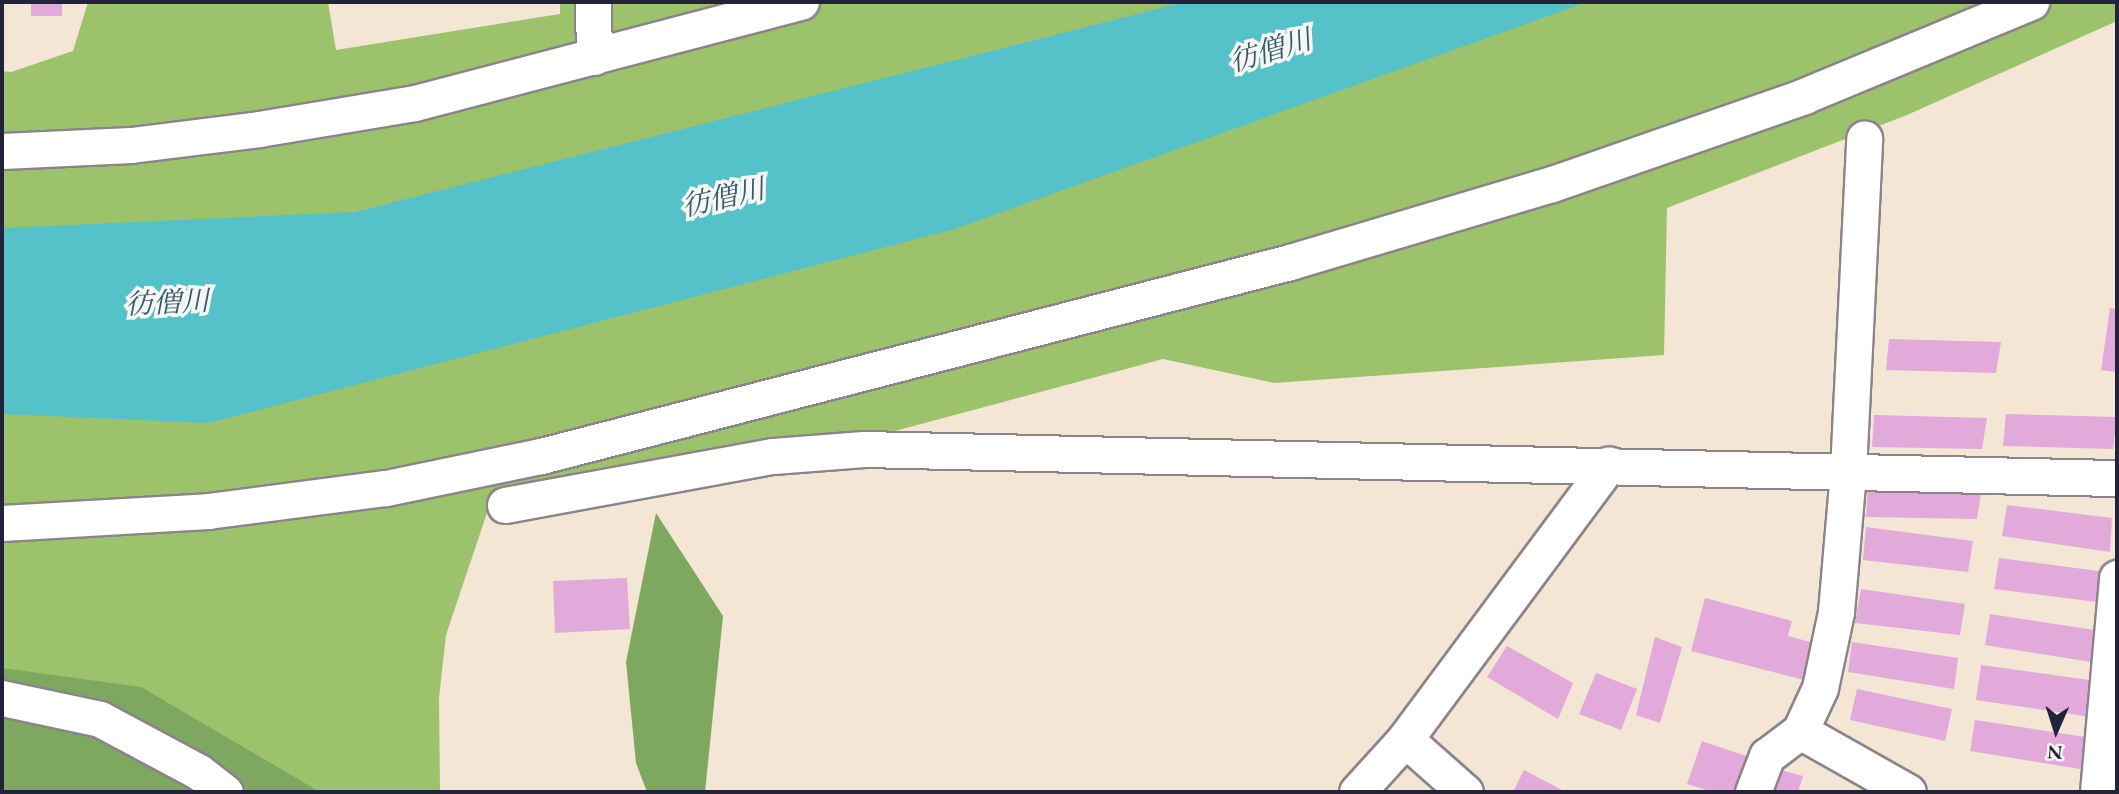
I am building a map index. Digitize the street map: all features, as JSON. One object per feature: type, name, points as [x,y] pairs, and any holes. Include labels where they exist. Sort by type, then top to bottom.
[{"type":"street","points":[[593,2],[594,57]]},
{"type":"street","points":[[2,152],[131,145],[259,130],[415,103],[801,2]]},
{"type":"street","points":[[2,523],[208,511],[386,488],[568,449],[1290,262],[1552,184],[1804,96],[2031,2]]},
{"type":"street","points":[[1753,792],[1767,756],[1800,731],[1820,688],[1836,612],[1849,471],[1864,138]]},
{"type":"street","points":[[505,505],[773,456],[863,449],[1609,464],[2117,478]]},
{"type":"street","points":[[1357,792],[1405,739],[1609,464]]},
{"type":"street","points":[[2098,792],[2117,578]]},
{"type":"street","points":[[2,698],[100,719],[200,772],[225,792]]},
{"type":"street","points":[[1800,731],[1908,792]]},
{"type":"street","points":[[1405,739],[1465,792]]},
{"type":"green space","points":[[88,2],[328,2],[336,50],[560,14],[560,2],[2117,2],[2117,21],[1907,115],[1667,208],[1664,355],[1274,383],[1163,359],[880,435],[491,501],[446,635],[439,698],[440,792],[2,792],[2,71],[11,72],[73,51]]},
{"type":"green space","points":[[656,513],[723,616],[705,792],[647,792],[636,763],[626,662]]},
{"type":"green space","points":[[2,668],[141,687],[320,792],[2,792]]},
{"type":"water","name":"彷僧川","points":[[1185,2],[1587,2],[955,229],[209,423],[2,414],[2,228],[355,212]]},
{"type":"building","points":[[31,2],[62,2],[62,16],[31,16]]},
{"type":"building","points":[[2110,308],[2117,309],[2117,372],[2101,370]]},
{"type":"building","points":[[1889,339],[2001,342],[1996,373],[1886,370]]},
{"type":"building","points":[[2006,414],[2117,417],[2113,449],[2003,446]]},
{"type":"building","points":[[1874,415],[1987,418],[1982,449],[1872,447]]},
{"type":"building","points":[[1868,486],[1982,488],[1977,519],[1866,517]]},
{"type":"building","points":[[2007,505],[2112,518],[2110,552],[2002,536]]},
{"type":"building","points":[[1866,527],[1973,541],[1968,572],[1863,560]]},
{"type":"building","points":[[1999,558],[2106,572],[2104,603],[1994,589]]},
{"type":"building","points":[[627,578],[630,629],[555,633],[553,581]]},
{"type":"building","points":[[1861,589],[1965,604],[1960,635],[1855,623]]},
{"type":"building","points":[[1705,598],[1792,621],[1788,636],[1814,643],[1804,680],[1691,651]]},
{"type":"building","points":[[1990,614],[2101,631],[2097,663],[1985,645]]},
{"type":"building","points":[[1655,637],[1682,647],[1660,723],[1636,715]]},
{"type":"building","points":[[1852,642],[1958,658],[1954,689],[1848,672]]},
{"type":"building","points":[[1507,646],[1573,683],[1558,719],[1487,677]]},
{"type":"building","points":[[1981,665],[2097,681],[2091,717],[1976,700]]},
{"type":"building","points":[[1596,673],[1637,689],[1621,730],[1579,714]]},
{"type":"building","points":[[1857,689],[1952,709],[1945,741],[1850,720]]},
{"type":"building","points":[[1975,720],[2098,739],[2092,771],[1970,751]]},
{"type":"building","points":[[1702,741],[1749,757],[1737,792],[1713,792],[1687,784]]},
{"type":"building","points":[[1777,769],[1803,776],[1798,792],[1771,792]]},
{"type":"building","points":[[1524,770],[1562,790],[1561,792],[1513,792]]}]
